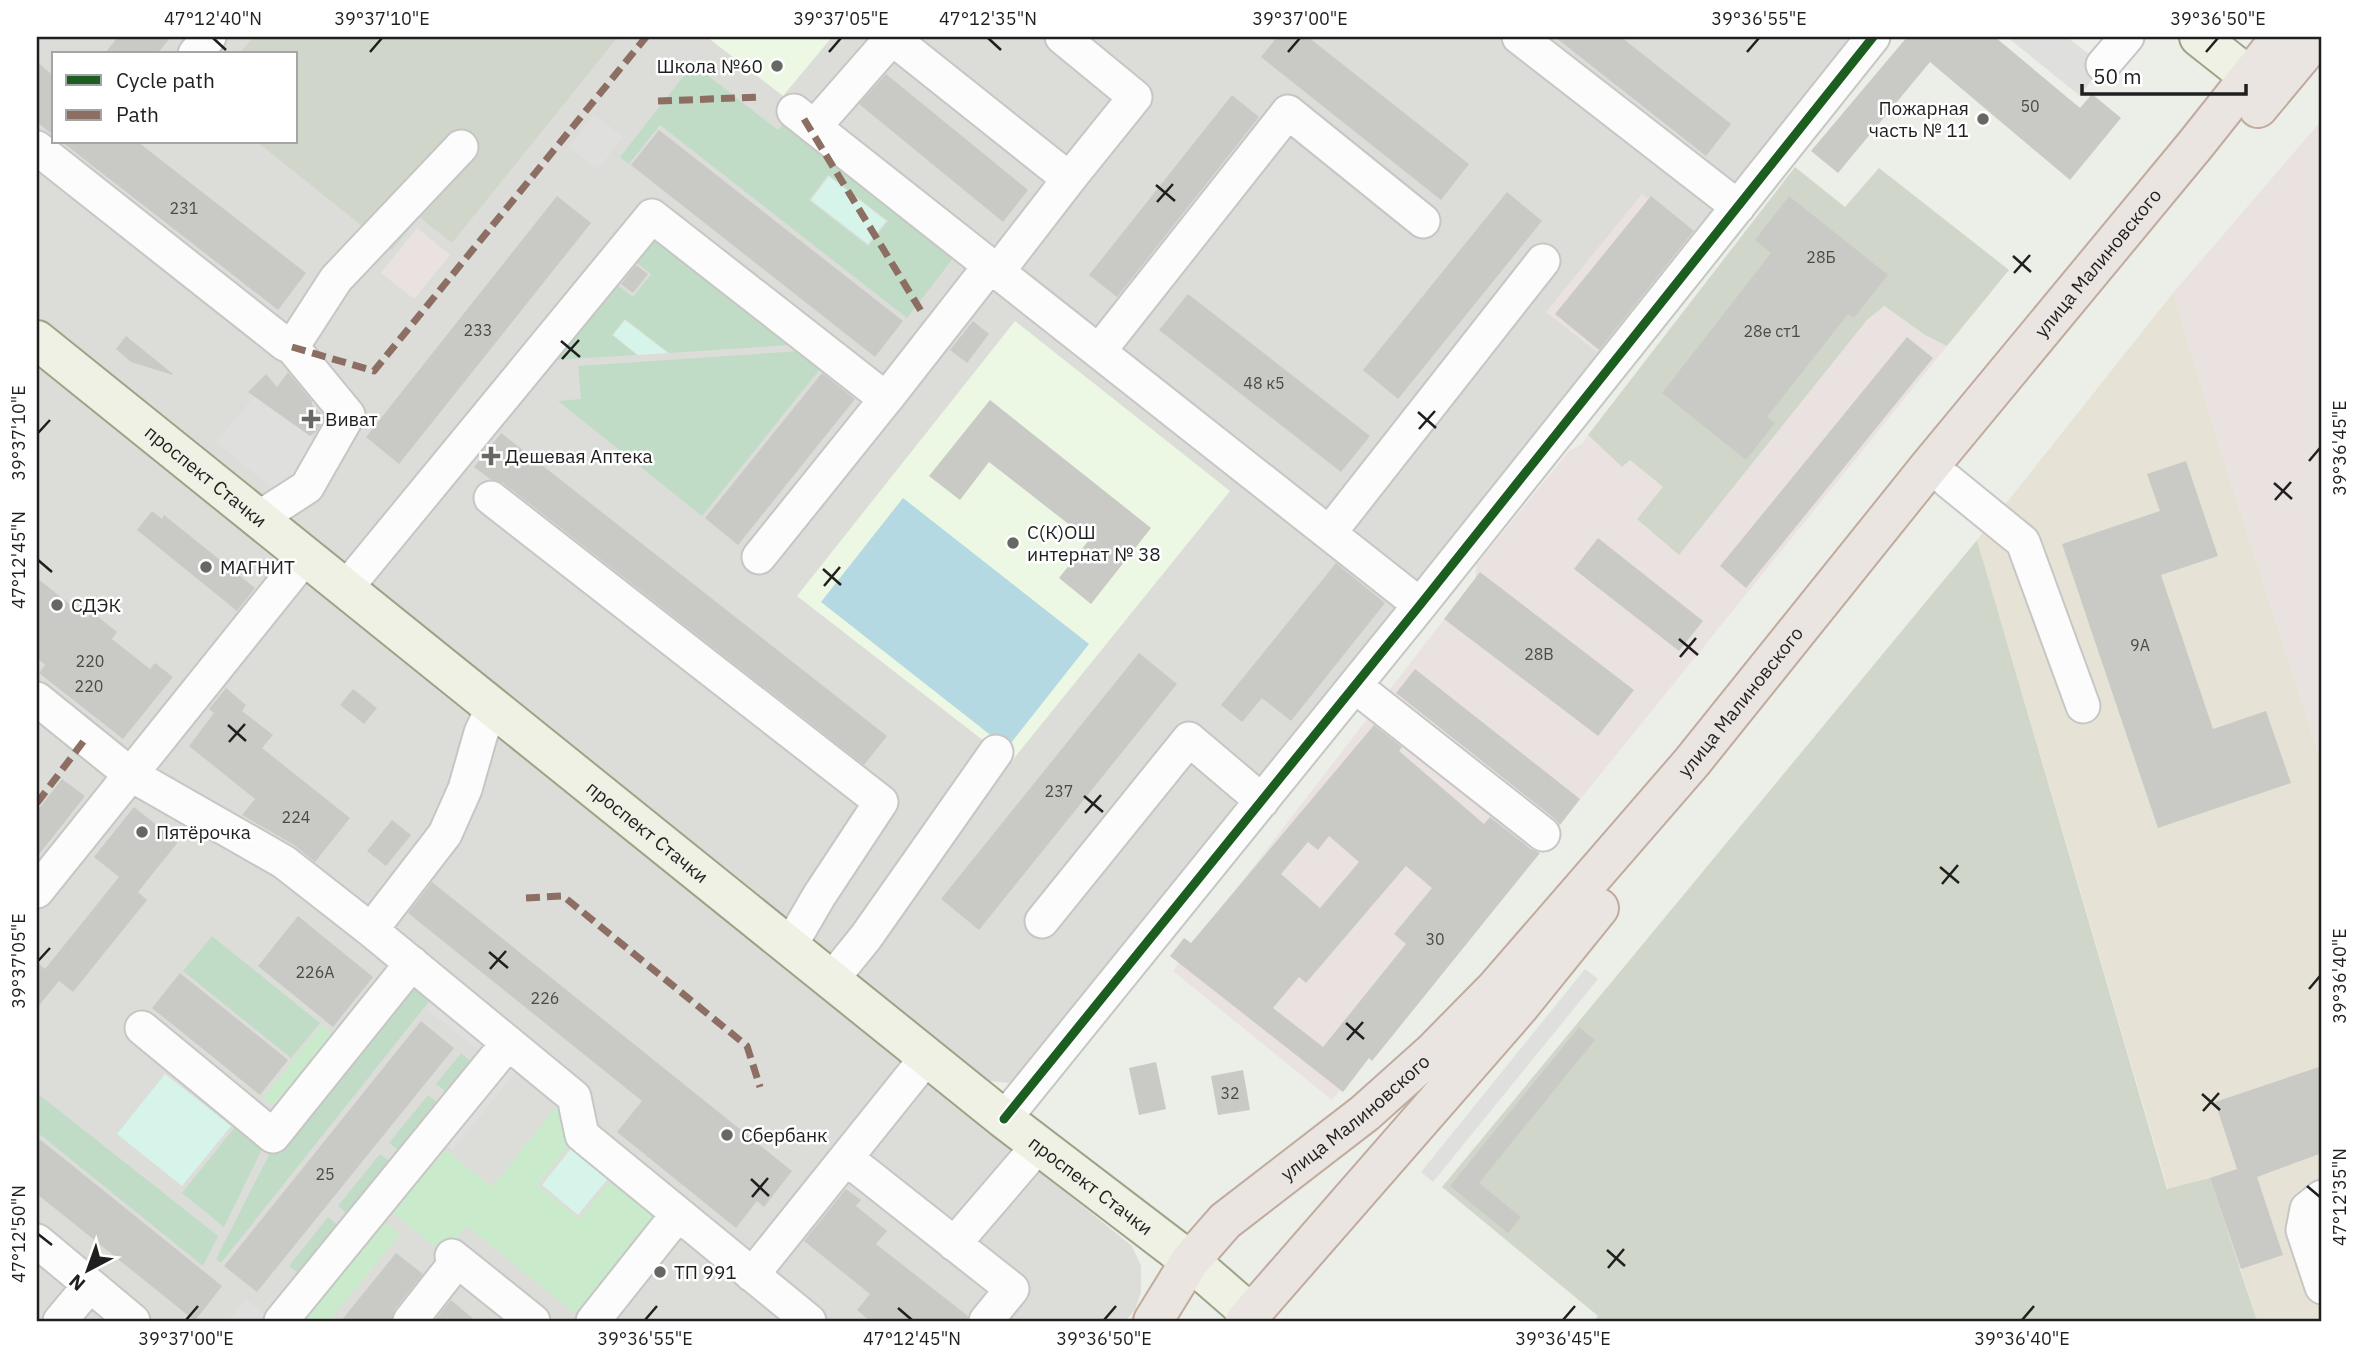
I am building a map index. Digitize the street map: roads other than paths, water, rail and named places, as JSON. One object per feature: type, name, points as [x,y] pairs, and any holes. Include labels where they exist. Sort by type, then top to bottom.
[{"type":"highway","name":"улица Малиновского","points":[[1252,1319],[1519,1007],[1947,480],[2260,85],[2281,37]]},
{"type":"highway","name":"улица Малиновского","points":[[1153,1321],[1190,1261],[1225,1221],[1365,1113],[1432,1053],[1496,988],[1692,762],[1928,468],[2260,85],[2317,37]]},
{"type":"main road","points":[[2199,37],[2260,85]]},
{"type":"main road","name":"проспект Стачки","points":[[37,340],[1004,1119],[1190,1261],[1252,1319]]},
{"type":"street","points":[[197,52],[209,37]]},
{"type":"street","points":[[760,557],[1135,97],[1062,37]]},
{"type":"street","points":[[1519,37],[1738,207]]},
{"type":"street","points":[[2103,65],[2127,37]]},
{"type":"street","points":[[1069,180],[891,38],[804,119],[1420,605]]},
{"type":"street","points":[[1004,1119],[1738,207],[1860,42]]},
{"type":"street","points":[[1099,351],[1288,112],[1423,221]]},
{"type":"street","points":[[292,347],[336,279],[461,147]]},
{"type":"street","points":[[37,148],[292,347],[348,415],[307,488],[259,519]]},
{"type":"street","points":[[346,588],[652,216],[887,399]]},
{"type":"street","points":[[1330,532],[1543,261]]},
{"type":"street","points":[[1947,480],[2023,542],[2083,706]]},
{"type":"street","points":[[491,498],[881,802],[819,896],[790,946]]},
{"type":"street","points":[[37,891],[306,556]]},
{"type":"street","points":[[1355,686],[1544,834]]},
{"type":"street","points":[[37,699],[130,774],[284,862],[412,963],[574,1097],[582,1135],[808,1321]]},
{"type":"street","points":[[370,930],[445,834],[465,789],[481,733],[493,707]]},
{"type":"street","points":[[1042,921],[1189,739],[1262,801]]},
{"type":"street","points":[[832,979],[866,937],[996,752]]},
{"type":"street","points":[[142,1028],[273,1136],[412,963]]},
{"type":"street","points":[[281,1321],[508,1043]]},
{"type":"street","points":[[752,1275],[927,1057]]},
{"type":"street","points":[[954,1244],[1038,1146]]},
{"type":"street","points":[[846,1158],[1012,1289],[986,1321]]},
{"type":"street","points":[[2322,1197],[2307,1209],[2303,1230],[2322,1287]]},
{"type":"street","points":[[593,1321],[678,1214]]},
{"type":"street","points":[[37,1241],[133,1321]]},
{"type":"street","points":[[410,1321],[455,1258],[533,1321]]},
{"type":"street","points":[[60,1321],[90,1285]]},
{"type":"place","name":"Школа №60","points":[[777,66]]},
{"type":"place","name":"Пожарная часть № 11","points":[[1983,119]]},
{"type":"place","name":"Виват","points":[[311,419]]},
{"type":"place","name":"Дешевая Аптека","points":[[491,456]]},
{"type":"place","name":"С(К)ОШ интернат № 38","points":[[1013,543]]},
{"type":"place","name":"МАГНИТ","points":[[206,567]]},
{"type":"place","name":"СДЭК","points":[[57,605]]},
{"type":"place","name":"Пятёрочка","points":[[142,832]]},
{"type":"place","name":"Сбербанк","points":[[727,1135]]},
{"type":"place","name":"ТП 991","points":[[660,1272]]}]
